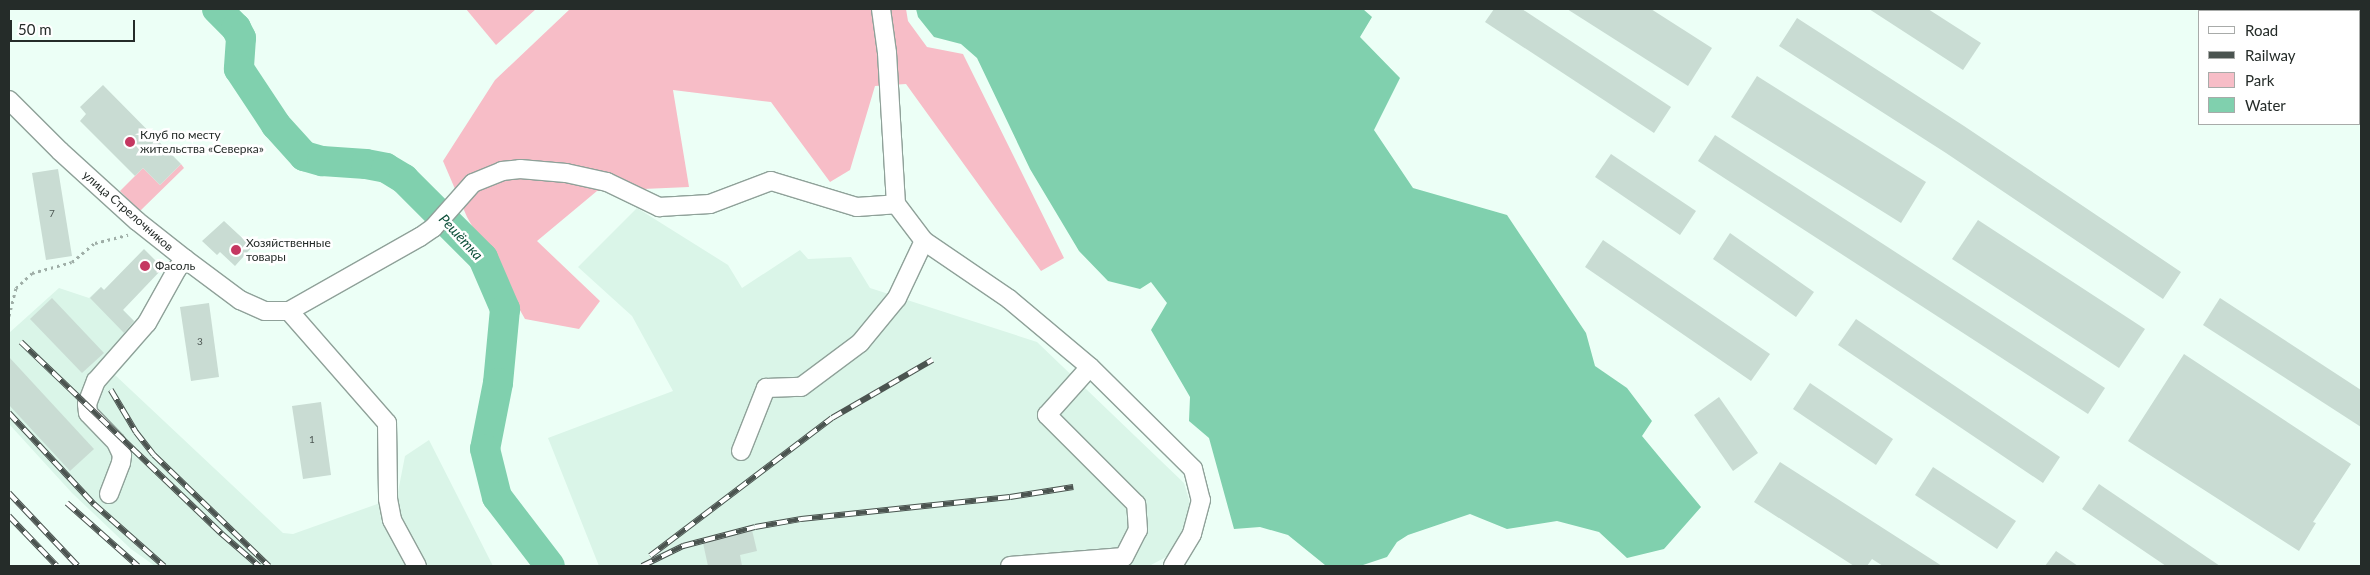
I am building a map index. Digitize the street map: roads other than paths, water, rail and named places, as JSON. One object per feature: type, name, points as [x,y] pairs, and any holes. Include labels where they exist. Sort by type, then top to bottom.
[{"type":"street","points":[[881,9],[887,53],[896,204],[924,241],[1009,299],[1090,367],[1193,469],[1201,500],[1192,534],[1173,566]]},
{"type":"street","name":"улица Стрелочников","points":[[9,100],[60,151],[138,221],[185,259],[240,300],[265,311],[289,310]]},
{"type":"street","points":[[417,566],[392,520],[388,499],[387,423],[289,310],[408,245],[433,228],[473,183],[485,177],[520,169],[566,173],[607,182],[659,207],[710,204],[771,181],[856,207],[896,204]]},
{"type":"street","points":[[741,451],[766,388],[800,387],[860,343],[897,298],[924,241]]},
{"type":"street","points":[[109,494],[121,463],[122,455],[116,442],[88,413],[89,398],[96,381],[104,370],[148,323],[176,269],[185,259]]},
{"type":"street","points":[[1010,566],[1124,557],[1138,530],[1136,504],[1047,415],[1090,367]]},
{"type":"water","points":[[916,9],[1363,9],[1372,17],[1360,37],[1400,78],[1374,130],[1413,188],[1507,215],[1586,333],[1595,366],[1627,388],[1652,421],[1642,436],[1701,507],[1664,549],[1627,558],[1599,532],[1557,521],[1507,529],[1470,514],[1408,535],[1397,542],[1387,557],[1360,566],[1325,565],[1288,535],[1260,527],[1234,529],[1209,438],[1189,421],[1190,397],[1151,330],[1167,303],[1151,282],[1140,289],[1108,281],[1079,251],[1030,169],[977,58],[961,44],[934,37],[918,17]]},
{"type":"waterway","name":"Решётка","points":[[217,9],[236,28],[241,38],[239,69],[276,125],[304,156],[322,161],[366,164],[386,168],[404,179],[483,258],[505,309],[498,383],[485,449],[497,497],[550,566]]},
{"type":"railway","points":[[21,342],[222,534],[259,566]]},
{"type":"railway","points":[[650,556],[832,418],[932,360]]},
{"type":"railway","points":[[111,390],[136,432],[154,455],[269,566]]},
{"type":"railway","points":[[9,413],[94,504],[164,566]]},
{"type":"railway","points":[[642,566],[683,546],[755,527],[801,519],[1010,497],[1073,487]]},
{"type":"railway","points":[[9,493],[78,566]]},
{"type":"railway","points":[[67,503],[138,566]]},
{"type":"railway","points":[[9,516],[57,566]]},
{"type":"place","name":"Клуб по месту жительства «Северка»","points":[[130,142]]},
{"type":"place","name":"Хозяйственные товары","points":[[236,250]]},
{"type":"place","name":"Фасоль","points":[[145,266]]}]
